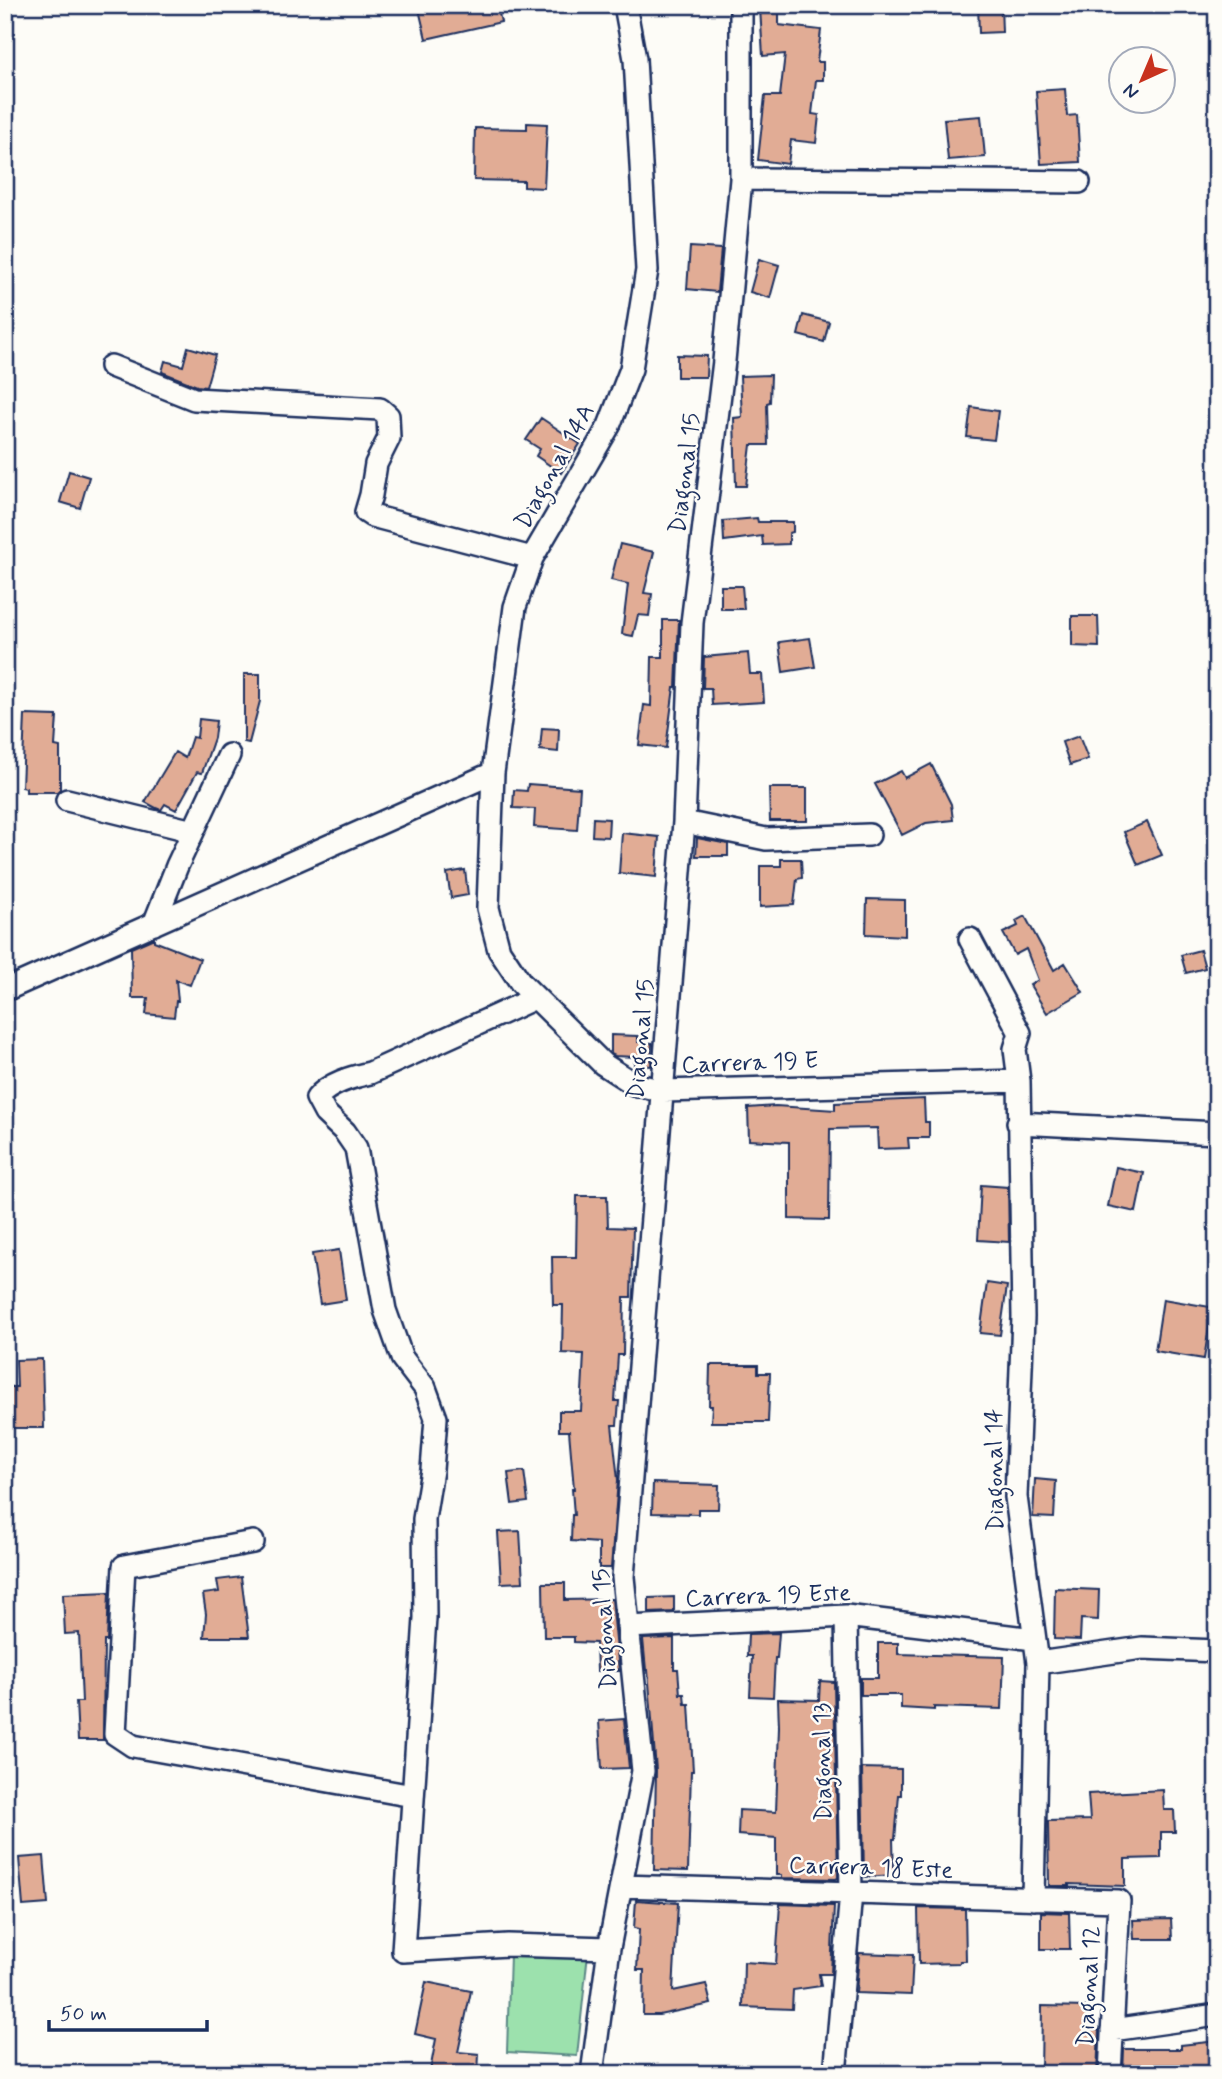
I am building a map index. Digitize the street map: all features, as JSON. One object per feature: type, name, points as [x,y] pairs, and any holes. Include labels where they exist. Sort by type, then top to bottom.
[{"type":"street","name":"Diagonal 14A","points":[[499,950],[488,908],[493,773],[515,607],[532,558],[609,426],[631,369],[648,270],[635,59],[625,5]]},
{"type":"street","name":"Diagonal 15","points":[[592,2074],[609,1948],[643,1772],[623,1577],[684,822],[692,623],[724,361],[741,179],[741,5]]},
{"type":"street","points":[[741,179],[1079,182]]},
{"type":"street","points":[[111,366],[194,399],[380,409],[388,416],[389,438],[376,464],[366,512],[372,516],[532,558]]},
{"type":"street","points":[[154,924],[177,866],[229,755]]},
{"type":"street","points":[[5,990],[493,773]]},
{"type":"street","points":[[67,800],[193,831]]},
{"type":"street","points":[[684,822],[766,839],[869,835]]},
{"type":"street","name":"Diagonal 14","points":[[970,939],[1020,1033],[1015,1049],[1019,1081],[1023,1317],[1016,1497],[1038,1662],[1033,1899]]},
{"type":"street","name":"Carrera 19 E","points":[[499,950],[521,983],[536,998],[603,1064],[634,1084],[663,1091],[1019,1081]]},
{"type":"street","points":[[536,998],[370,1073],[351,1078],[322,1092],[317,1098],[325,1114],[345,1132],[356,1148],[385,1310],[402,1358],[425,1388],[436,1418],[432,1470],[424,1519],[425,1618],[403,1951],[508,1945],[609,1948]]},
{"type":"street","points":[[1018,1124],[1217,1133]]},
{"type":"street","points":[[253,1542],[124,1566],[115,1734],[133,1746],[414,1796]]},
{"type":"street","name":"Carrera 19 Este","points":[[628,1628],[846,1616],[1034,1639]]},
{"type":"street","name":"Diagonal 13","points":[[835,2074],[851,1893],[846,1616]]},
{"type":"street","points":[[1038,1662],[1142,1648],[1217,1651]]},
{"type":"street","name":"Carrera 18 Este","points":[[621,1886],[1119,1901]]},
{"type":"street","name":"Diagonal 12","points":[[1110,2074],[1119,1901]]},
{"type":"street","points":[[1112,2030],[1217,2015]]},
{"type":"green space","points":[[588,1953],[577,2056],[507,2052],[510,1954]]},
{"type":"building","points":[[418,5],[497,5],[501,22],[426,39]]},
{"type":"building","points":[[978,5],[1001,5],[1002,32],[979,33]]},
{"type":"building","points":[[760,8],[779,9],[779,25],[821,30],[817,62],[823,62],[823,80],[816,80],[812,114],[819,115],[816,143],[791,140],[788,164],[758,160],[765,96],[780,96],[785,54],[763,56]]},
{"type":"building","points":[[1065,89],[1067,116],[1077,115],[1080,162],[1041,164],[1036,91]]},
{"type":"building","points":[[981,116],[985,157],[948,160],[944,119]]},
{"type":"building","points":[[527,123],[547,124],[544,188],[524,187],[524,181],[474,180],[475,128],[527,129]]},
{"type":"building","points":[[690,247],[721,249],[717,292],[687,289]]},
{"type":"building","points":[[759,259],[779,265],[770,298],[750,292]]},
{"type":"building","points":[[803,315],[829,322],[824,342],[798,335]]},
{"type":"building","points":[[188,347],[215,355],[206,387],[162,372],[165,361],[183,366]]},
{"type":"building","points":[[677,355],[707,356],[706,377],[677,377]]},
{"type":"building","points":[[771,375],[770,402],[767,403],[768,445],[751,445],[746,486],[736,486],[734,418],[742,417],[740,376]]},
{"type":"building","points":[[971,407],[998,411],[994,440],[967,437]]},
{"type":"building","points":[[541,418],[580,444],[561,473],[536,456],[540,449],[526,440]]},
{"type":"building","points":[[69,471],[89,477],[80,508],[60,502]]},
{"type":"building","points":[[757,518],[758,522],[793,522],[789,544],[763,545],[762,536],[724,541],[723,521]]},
{"type":"building","points":[[620,544],[654,552],[644,593],[652,594],[649,616],[638,615],[633,636],[622,634],[628,584],[611,580]]},
{"type":"building","points":[[721,586],[742,586],[744,609],[721,609]]},
{"type":"building","points":[[1072,616],[1098,616],[1099,647],[1072,646]]},
{"type":"building","points":[[663,620],[679,620],[676,687],[666,748],[639,745],[644,705],[651,706],[652,657],[663,657]]},
{"type":"building","points":[[810,638],[815,667],[783,672],[779,642]]},
{"type":"building","points":[[748,653],[750,674],[762,674],[764,702],[712,705],[711,688],[703,688],[704,657]]},
{"type":"building","points":[[244,674],[260,674],[260,701],[249,743],[244,742]]},
{"type":"building","points":[[25,715],[57,716],[55,746],[60,747],[60,789],[57,792],[26,792],[26,788],[22,787]]},
{"type":"building","points":[[199,719],[216,721],[214,738],[202,773],[197,772],[176,810],[165,804],[161,810],[145,802],[175,752],[185,758],[192,737],[197,738]]},
{"type":"building","points":[[542,728],[559,729],[558,752],[540,750]]},
{"type":"building","points":[[1079,736],[1088,759],[1070,765],[1062,742]]},
{"type":"building","points":[[931,764],[951,804],[953,820],[926,823],[902,835],[875,784],[901,771],[905,778]]},
{"type":"building","points":[[528,784],[580,788],[577,830],[534,827],[535,809],[513,808],[514,790],[527,791]]},
{"type":"building","points":[[769,788],[807,788],[807,821],[770,821]]},
{"type":"building","points":[[593,818],[609,819],[608,837],[592,836]]},
{"type":"building","points":[[1147,822],[1162,855],[1138,865],[1124,832]]},
{"type":"building","points":[[622,833],[659,837],[656,877],[619,873]]},
{"type":"building","points":[[697,838],[728,844],[728,856],[696,856]]},
{"type":"building","points":[[781,859],[801,859],[802,878],[797,879],[794,905],[760,907],[760,866],[781,866]]},
{"type":"building","points":[[465,870],[468,895],[451,898],[447,873]]},
{"type":"building","points":[[867,899],[905,900],[905,936],[866,934]]},
{"type":"building","points":[[1025,916],[1054,970],[1065,963],[1083,992],[1047,1013],[1030,985],[1038,980],[1026,949],[1015,955],[1003,933],[1018,926],[1016,921]]},
{"type":"building","points":[[154,938],[154,941],[200,959],[190,985],[176,980],[178,1001],[174,1017],[146,1014],[148,998],[132,998],[131,948]]},
{"type":"building","points":[[1200,950],[1205,968],[1186,973],[1181,955]]},
{"type":"building","points":[[611,1035],[638,1036],[638,1042],[652,1043],[651,1066],[634,1065],[635,1057],[611,1054]]},
{"type":"building","points":[[924,1099],[929,1138],[908,1138],[909,1148],[878,1149],[877,1128],[830,1129],[829,1220],[789,1219],[789,1142],[749,1140],[748,1108],[776,1106],[835,1110],[835,1103]]},
{"type":"building","points":[[1116,1167],[1144,1173],[1136,1212],[1108,1206]]},
{"type":"building","points":[[981,1185],[1008,1187],[1009,1242],[978,1240]]},
{"type":"building","points":[[577,1196],[607,1196],[608,1227],[633,1228],[631,1297],[624,1297],[623,1355],[618,1355],[615,1401],[619,1401],[617,1425],[612,1425],[618,1480],[611,1568],[599,1568],[599,1543],[571,1541],[574,1489],[569,1431],[559,1431],[559,1411],[581,1411],[584,1354],[562,1353],[563,1305],[553,1305],[552,1257],[576,1257]]},
{"type":"building","points":[[339,1250],[346,1300],[320,1304],[312,1254]]},
{"type":"building","points":[[987,1283],[1007,1286],[1000,1335],[980,1333]]},
{"type":"building","points":[[1163,1299],[1216,1308],[1212,1328],[1209,1327],[1204,1359],[1155,1351]]},
{"type":"building","points":[[42,1359],[44,1428],[5,1428],[5,1387],[17,1387],[16,1360]]},
{"type":"building","points":[[710,1365],[758,1365],[758,1373],[770,1373],[768,1422],[711,1422]]},
{"type":"building","points":[[524,1471],[528,1502],[512,1504],[508,1473]]},
{"type":"building","points":[[1035,1479],[1056,1481],[1054,1518],[1033,1517]]},
{"type":"building","points":[[653,1483],[719,1485],[718,1509],[698,1509],[698,1514],[652,1513]]},
{"type":"building","points":[[520,1531],[523,1582],[501,1583],[498,1532]]},
{"type":"building","points":[[241,1577],[249,1637],[204,1637],[206,1614],[203,1594],[219,1592],[217,1580]]},
{"type":"building","points":[[543,1583],[565,1583],[565,1600],[612,1599],[619,1671],[597,1671],[596,1643],[574,1642],[574,1637],[544,1637]]},
{"type":"building","points":[[1055,1588],[1099,1590],[1098,1620],[1081,1619],[1080,1640],[1054,1639]]},
{"type":"building","points":[[109,1592],[107,1641],[104,1641],[103,1740],[78,1740],[76,1702],[82,1702],[79,1633],[65,1634],[63,1594]]},
{"type":"building","points":[[674,1597],[674,1612],[649,1613],[649,1598]]},
{"type":"building","points":[[779,1633],[773,1697],[750,1696],[752,1656],[747,1656],[748,1634]]},
{"type":"building","points":[[674,1638],[674,1669],[678,1669],[680,1694],[684,1694],[685,1704],[689,1704],[693,1771],[688,1871],[654,1870],[656,1770],[643,1639]]},
{"type":"building","points":[[878,1643],[898,1643],[898,1654],[1004,1657],[1002,1709],[901,1708],[901,1695],[861,1695],[861,1678],[878,1678]]},
{"type":"building","points":[[820,1681],[834,1682],[838,1878],[782,1878],[782,1875],[776,1875],[776,1838],[738,1835],[739,1810],[776,1812],[778,1699],[819,1700]]},
{"type":"building","points":[[624,1719],[629,1768],[602,1769],[599,1721]]},
{"type":"building","points":[[862,1768],[901,1769],[901,1795],[893,1839],[894,1875],[864,1877]]},
{"type":"building","points":[[1163,1790],[1164,1810],[1174,1810],[1175,1832],[1161,1832],[1161,1858],[1125,1859],[1125,1886],[1049,1886],[1048,1821],[1090,1820],[1088,1794]]},
{"type":"building","points":[[44,1856],[48,1904],[23,1906],[19,1858]]},
{"type":"building","points":[[636,1900],[678,1903],[673,1991],[706,1984],[711,2004],[659,2015],[643,2015],[644,1970],[637,1970],[639,1929],[634,1928]]},
{"type":"building","points":[[780,1904],[834,1906],[831,1974],[819,1974],[821,1986],[793,1990],[792,2009],[743,2007],[744,1962],[776,1964]]},
{"type":"building","points":[[918,1908],[965,1909],[966,1961],[919,1964]]},
{"type":"building","points":[[1041,1912],[1069,1913],[1070,1949],[1041,1949]]},
{"type":"building","points":[[1171,1919],[1172,1939],[1134,1939],[1133,1920]]},
{"type":"building","points":[[859,1953],[913,1955],[911,1995],[856,1993]]},
{"type":"building","points":[[426,1982],[471,1991],[458,2052],[479,2054],[478,2074],[444,2074],[430,2071],[436,2039],[415,2034]]},
{"type":"building","points":[[1042,2006],[1088,2007],[1088,2030],[1099,2030],[1097,2074],[1041,2074]]},
{"type":"building","points":[[1217,2041],[1217,2074],[1123,2074],[1124,2049],[1181,2049],[1181,2045]]}]
